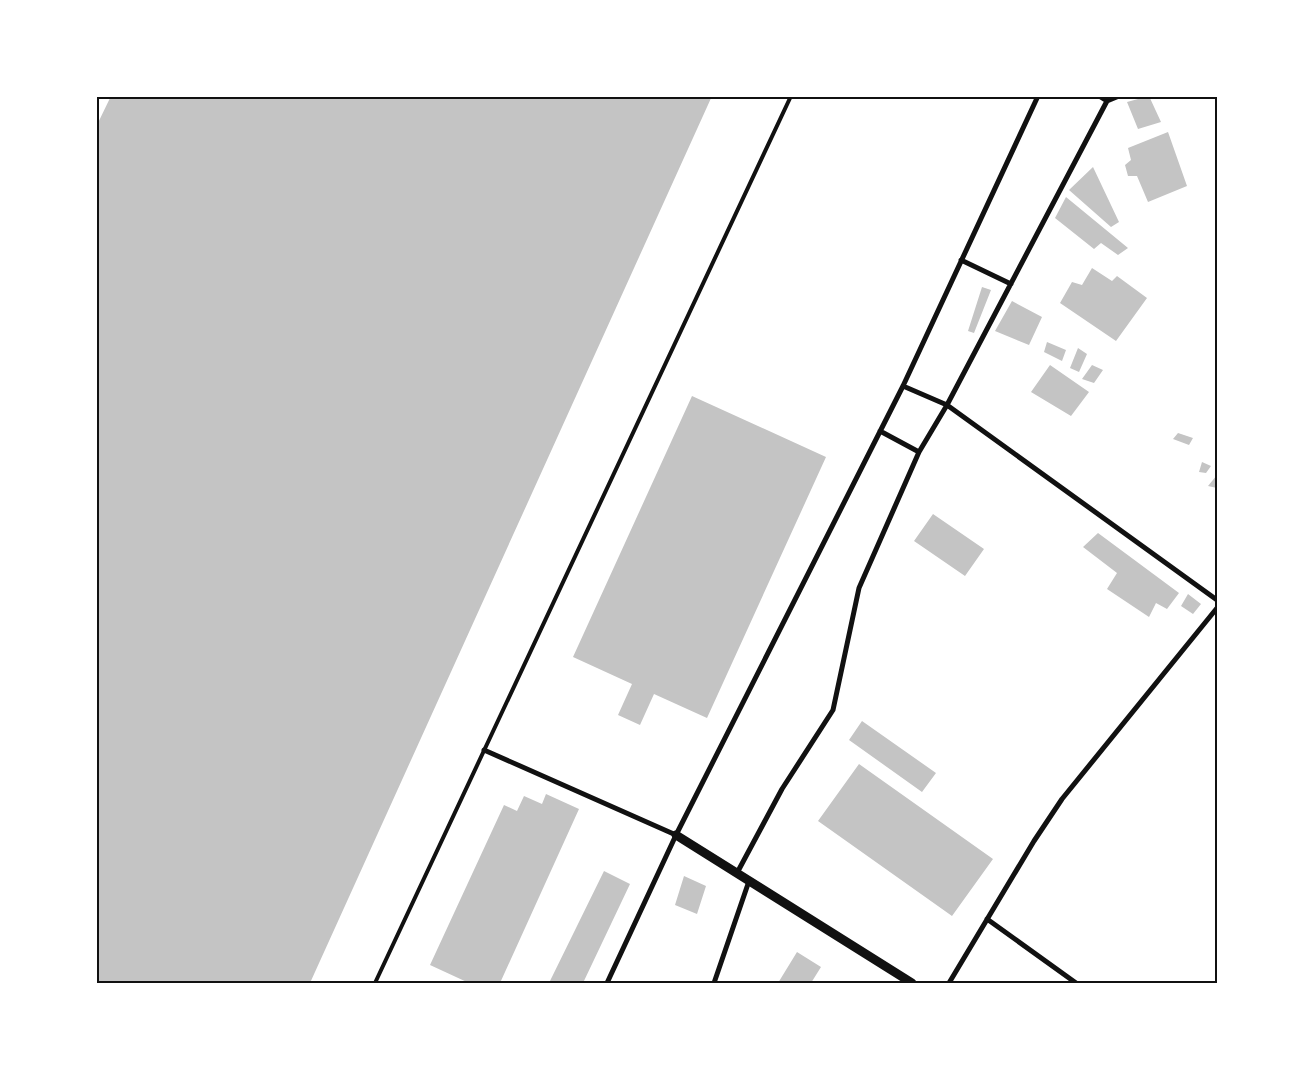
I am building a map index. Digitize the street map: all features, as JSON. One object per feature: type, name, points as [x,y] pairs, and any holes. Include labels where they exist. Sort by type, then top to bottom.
[{"type":"street","points":[[607,983],[676,835],[903,386],[1038,96]]},
{"type":"street","points":[[1099,96],[1107,101]]},
{"type":"street","points":[[737,873],[782,789],[833,710],[859,588],[919,452],[947,404],[1107,101],[1119,96]]},
{"type":"street","points":[[961,260],[1011,284]]},
{"type":"street","points":[[903,386],[947,404],[1217,600]]},
{"type":"street","points":[[880,431],[919,452]]},
{"type":"street","points":[[949,983],[1034,840],[1062,799],[1217,608]]},
{"type":"street","points":[[484,750],[676,835],[912,983]]},
{"type":"street","points":[[714,983],[749,881]]},
{"type":"street","points":[[987,920],[1076,983]]},
{"type":"lane","points":[[375,983],[791,96]]},
{"type":"building","points":[[111,96],[712,96],[310,983],[96,983],[96,127]]},
{"type":"building","points":[[1149,96],[1161,122],[1138,129],[1127,102]]},
{"type":"building","points":[[1168,132],[1187,186],[1148,202],[1137,176],[1128,176],[1125,165],[1131,160],[1128,148]]},
{"type":"building","points":[[1093,167],[1119,222],[1111,227],[1069,190]]},
{"type":"building","points":[[1066,197],[1128,248],[1118,255],[1101,243],[1094,249],[1055,218]]},
{"type":"building","points":[[1092,268],[1112,281],[1117,276],[1147,298],[1116,341],[1060,303],[1072,282],[1082,285]]},
{"type":"building","points":[[982,287],[991,290],[974,333],[968,331]]},
{"type":"building","points":[[1012,301],[1042,317],[1029,345],[995,331]]},
{"type":"building","points":[[1047,342],[1066,350],[1062,361],[1044,352]]},
{"type":"building","points":[[1078,348],[1087,354],[1079,372],[1070,368]]},
{"type":"building","points":[[1050,365],[1089,392],[1071,416],[1031,392]]},
{"type":"building","points":[[1092,365],[1103,370],[1094,383],[1082,379]]},
{"type":"building","points":[[692,396],[826,457],[707,718],[654,694],[640,725],[618,715],[632,684],[573,657]]},
{"type":"building","points":[[1178,433],[1193,438],[1189,445],[1173,439]]},
{"type":"building","points":[[1202,462],[1211,466],[1206,473],[1199,472]]},
{"type":"building","points":[[1217,475],[1217,488],[1208,486]]},
{"type":"building","points":[[933,514],[984,549],[965,576],[914,541]]},
{"type":"building","points":[[1098,533],[1179,593],[1167,609],[1156,603],[1149,617],[1107,589],[1117,573],[1083,547]]},
{"type":"building","points":[[1188,594],[1201,604],[1193,614],[1181,606]]},
{"type":"building","points":[[862,721],[936,773],[922,792],[849,740]]},
{"type":"building","points":[[859,764],[993,859],[952,916],[818,821]]},
{"type":"building","points":[[546,794],[579,809],[500,983],[469,983],[430,965],[504,805],[517,811],[524,796],[542,804]]},
{"type":"building","points":[[604,871],[630,884],[583,983],[549,983]]},
{"type":"building","points":[[684,876],[706,886],[697,914],[675,905]]},
{"type":"building","points":[[797,952],[821,967],[811,983],[778,983]]}]
